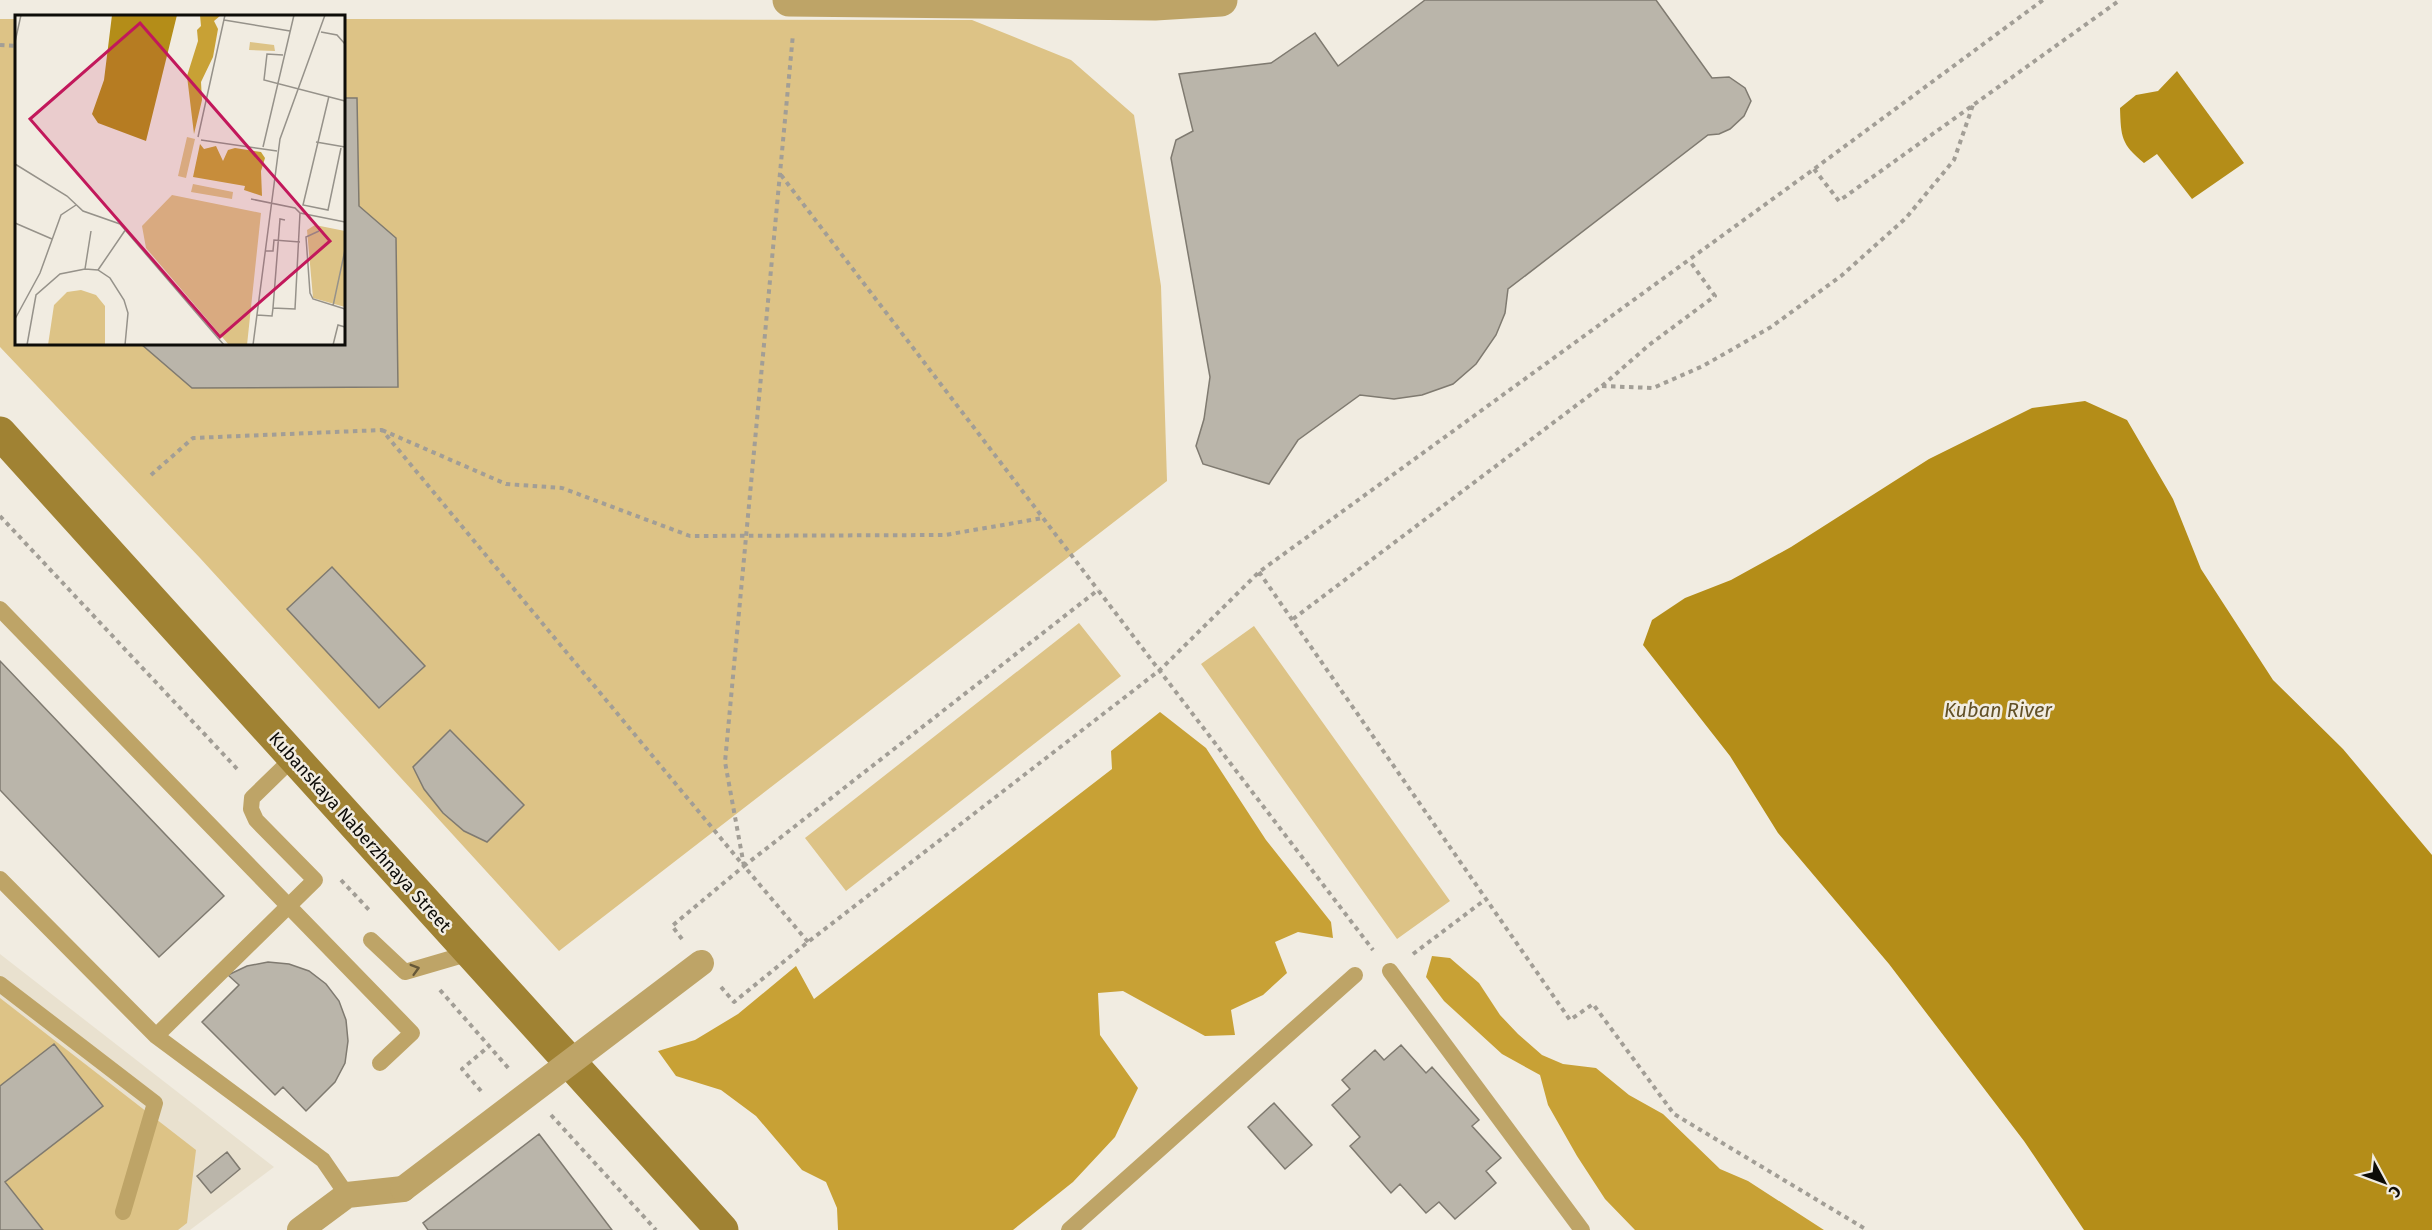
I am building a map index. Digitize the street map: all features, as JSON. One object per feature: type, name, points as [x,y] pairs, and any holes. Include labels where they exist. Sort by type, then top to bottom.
[{"type":"main road","name":"Kubanskaya Naberzhnaya Street","points":[[0,433],[722,1230]]},
{"type":"street","points":[[789,0],[1155,4],[1209,1]]},
{"type":"street","points":[[300,1230],[347,1195],[403,1189],[701,963]]},
{"type":"lane","points":[[0,609],[412,1033],[380,1063]]},
{"type":"lane","points":[[156,1036],[315,880],[256,820],[251,809],[252,798],[294,758]]},
{"type":"lane","points":[[0,879],[156,1036],[323,1160],[347,1195]]},
{"type":"lane","points":[[371,940],[405,972],[470,953]]},
{"type":"lane","points":[[1390,971],[1582,1230]]},
{"type":"lane","points":[[1069,1230],[1355,975]]},
{"type":"lane","points":[[0,984],[155,1103],[123,1212]]},
{"type":"path","points":[[744,866],[725,762],[796,0]]},
{"type":"path","points":[[735,1002],[808,942],[1160,670],[1259,572],[2043,0]]},
{"type":"path","points":[[1814,169],[1839,201],[2120,0]]},
{"type":"path","points":[[0,45],[15,46]]},
{"type":"path","points":[[1602,387],[1653,388],[1703,366],[1771,327],[1841,276],[1906,218],[1954,160],[1973,105]]},
{"type":"path","points":[[781,175],[1390,971],[1486,899]]},
{"type":"path","points":[[1293,619],[1602,387],[1649,345],[1715,296],[1689,260]]},
{"type":"path","points":[[152,475],[193,438],[382,429],[506,484],[562,488],[690,536],[945,535],[1043,518]]},
{"type":"path","points":[[382,429],[808,942]]},
{"type":"path","points":[[1259,572],[1570,1020],[1593,1004],[1674,1114],[1867,1230]]},
{"type":"path","points":[[672,926],[744,866],[1098,590]]},
{"type":"path","points":[[462,1068],[488,1047]]},
{"type":"shaded area","points":[[0,19],[15,19],[15,345],[345,345],[345,19],[972,20],[1071,60],[1134,115],[1161,286],[1167,481],[559,951],[200,558],[0,347]]},
{"type":"shaded area","points":[[1079,623],[1121,676],[846,891],[805,838]]},
{"type":"shaded area","points":[[1254,626],[1450,901],[1397,939],[1201,664]]},
{"type":"shaded area","points":[[1160,712],[1206,748],[1266,840],[1331,922],[1333,938],[1298,932],[1275,942],[1287,973],[1263,995],[1231,1010],[1235,1035],[1205,1036],[1123,991],[1098,993],[1100,1035],[1138,1088],[1115,1137],[1073,1182],[1013,1230],[838,1230],[837,1208],[826,1182],[802,1170],[756,1116],[721,1090],[676,1076],[658,1051],[695,1040],[738,1014],[796,966],[814,999],[1112,769],[1111,751]]},
{"type":"shaded area","points":[[0,954],[274,1167],[190,1230],[0,1230]]},
{"type":"shaded area","points":[[1432,956],[1450,958],[1479,983],[1500,1015],[1542,1055],[1563,1064],[1596,1068],[1629,1095],[1663,1114],[1720,1169],[1748,1181],[1824,1230],[1635,1230],[1605,1199],[1577,1156],[1548,1105],[1540,1075],[1502,1054],[1444,1001],[1426,977]]},
{"type":"shaded area","points":[[0,998],[196,1150],[187,1223],[178,1230],[0,1230]]},
{"type":"water","points":[[2177,71],[2244,163],[2192,199],[2157,154],[2144,163],[2136,156],[2124,139],[2121,126],[2120,108],[2136,95],[2158,91]]},
{"type":"water","name":"Kuban River","points":[[2085,401],[2127,420],[2173,499],[2201,569],[2273,680],[2343,749],[2432,855],[2432,1230],[2084,1230],[2024,1141],[1889,964],[1778,833],[1730,756],[1643,645],[1652,620],[1685,598],[1731,580],[1791,547],[1929,459],[2032,408]]},
{"type":"building","points":[[1425,0],[1656,0],[1712,78],[1729,77],[1745,88],[1751,101],[1744,116],[1730,129],[1719,134],[1708,135],[1508,289],[1505,313],[1496,335],[1476,364],[1453,384],[1422,395],[1394,399],[1360,395],[1298,440],[1269,484],[1203,464],[1196,446],[1204,419],[1210,377],[1171,158],[1176,140],[1193,131],[1179,74],[1271,63],[1315,33],[1338,66]]},
{"type":"building","points":[[345,98],[357,98],[359,206],[396,238],[398,387],[192,388],[142,345],[345,345]]},
{"type":"building","points":[[332,567],[425,666],[379,708],[287,609]]},
{"type":"building","points":[[0,661],[224,896],[159,957],[0,790]]},
{"type":"building","points":[[450,730],[524,805],[487,842],[464,831],[443,813],[424,789],[413,767]]},
{"type":"building","points":[[268,962],[289,964],[309,971],[326,984],[339,1001],[346,1020],[348,1041],[345,1063],[335,1082],[306,1111],[283,1087],[275,1095],[202,1022],[239,985],[228,975],[247,966]]},
{"type":"building","points":[[54,1044],[103,1106],[5,1182],[43,1230],[0,1230],[0,1086]]},
{"type":"building","points":[[1401,1045],[1426,1073],[1432,1067],[1479,1120],[1472,1126],[1501,1158],[1486,1171],[1496,1183],[1455,1219],[1439,1202],[1426,1213],[1400,1184],[1391,1193],[1350,1146],[1360,1137],[1332,1105],[1350,1089],[1342,1080],[1375,1050],[1384,1060]]},
{"type":"building","points":[[1274,1103],[1312,1145],[1285,1169],[1248,1127]]},
{"type":"building","points":[[539,1134],[612,1230],[428,1230],[423,1223]]},
{"type":"building","points":[[227,1152],[240,1169],[211,1193],[197,1176]]}]
